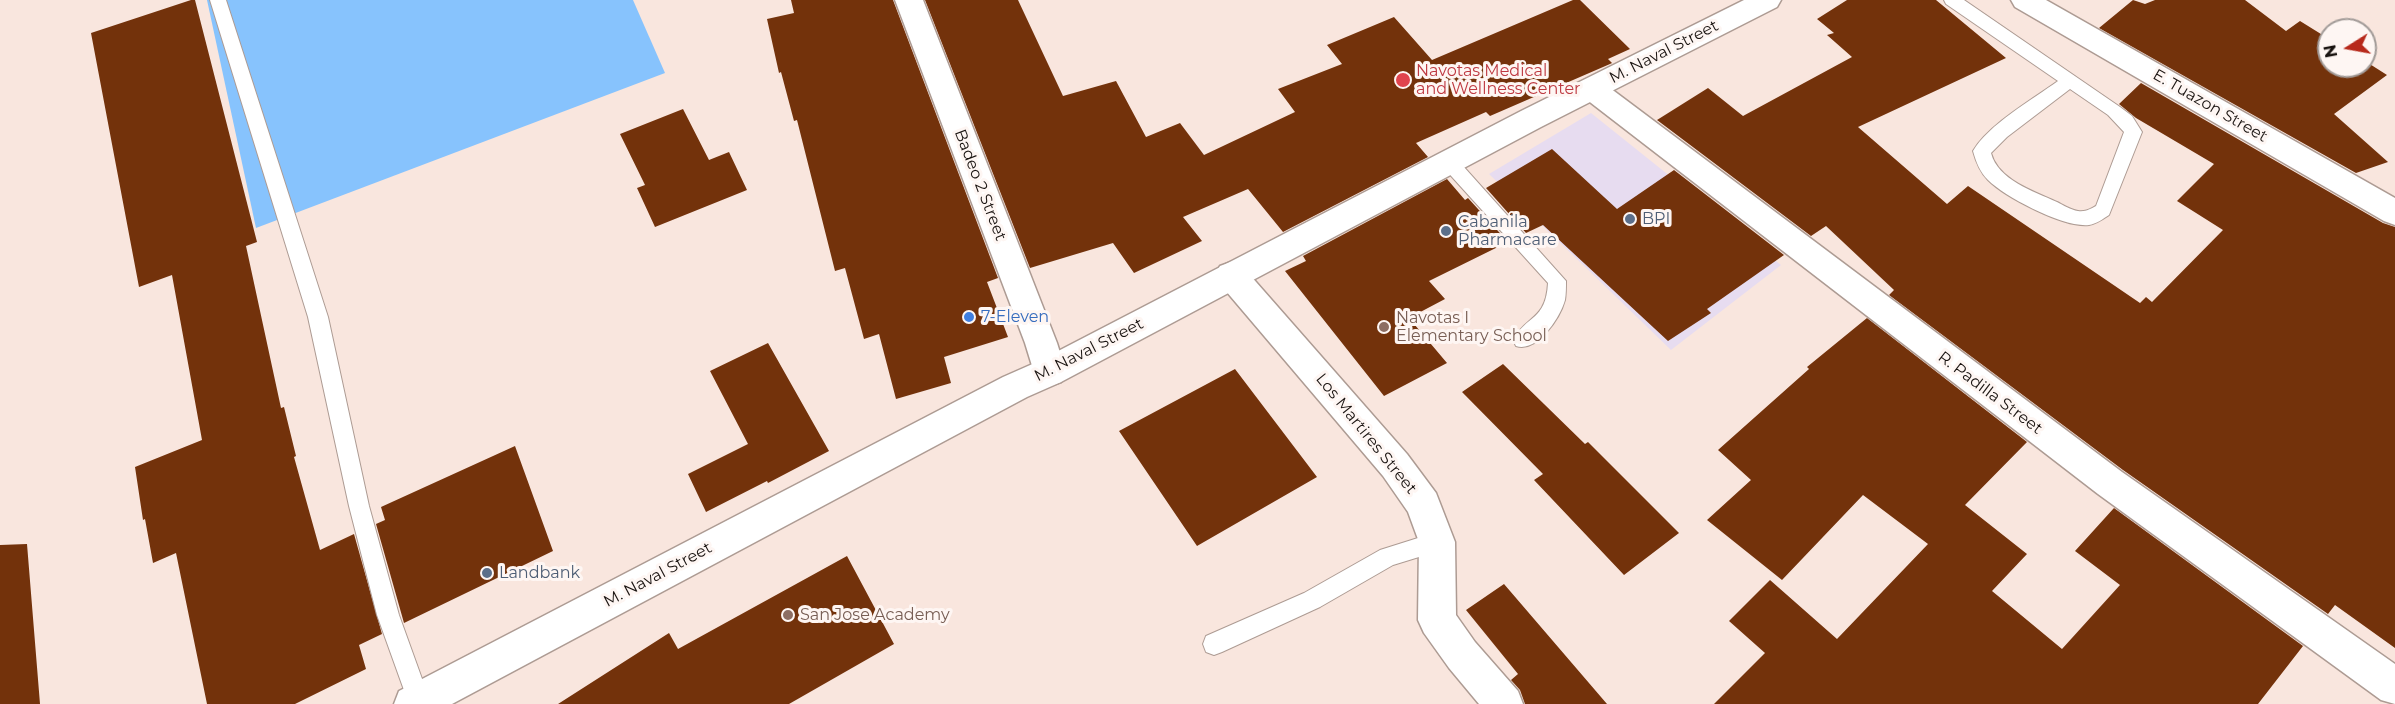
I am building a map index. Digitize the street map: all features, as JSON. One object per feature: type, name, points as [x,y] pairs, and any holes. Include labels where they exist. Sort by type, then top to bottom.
[{"type":"street","name":"Badeo 2 Street","points":[[909,0],[1041,342],[1049,372]]},
{"type":"street","name":"M. Naval Street","points":[[416,703],[1015,387],[1049,372],[1449,162],[1767,0]]},
{"type":"street","name":"E. Tuazon Street","points":[[2025,0],[2395,213]]},
{"type":"street","name":"R. Padilla Street","points":[[1592,89],[2110,483],[2395,687]]},
{"type":"street","name":"Los Martires Street","points":[[1231,275],[1395,465],[1422,504],[1437,542],[1437,620],[1462,655],[1504,704]]},
{"type":"lane","points":[[218,0],[318,317],[362,516],[388,615],[416,703]]},
{"type":"lane","points":[[1952,0],[2071,80],[2114,111],[2126,121],[2133,132],[2103,210],[2090,218],[2075,218],[2017,192],[1994,175],[1984,163],[1982,151],[2001,132],[2071,80]]},
{"type":"lane","points":[[1449,162],[1557,281],[1558,299],[1538,327],[1523,340]]},
{"type":"lane","points":[[1214,644],[1312,600],[1388,557],[1437,542]]},
{"type":"shaded area","name":"BPI","points":[[1591,113],[1781,265],[1671,350],[1489,174]]},
{"type":"water","points":[[207,0],[633,0],[665,73],[256,228]]},
{"type":"building","points":[[195,0],[257,242],[246,246],[281,408],[284,407],[296,456],[294,457],[320,550],[354,534],[382,634],[359,645],[366,669],[295,704],[207,704],[176,553],[153,563],[145,519],[143,520],[135,467],[202,440],[172,275],[139,287],[91,33]]},
{"type":"building","points":[[791,0],[893,0],[998,278],[987,282],[1008,337],[944,357],[951,383],[896,399],[879,334],[864,339],[845,268],[835,271],[797,120],[794,121],[781,72],[779,73],[767,19],[794,13]]},
{"type":"building","points":[[925,0],[1018,0],[1063,96],[1116,81],[1146,137],[1180,123],[1204,155],[1295,112],[1278,89],[1342,64],[1327,45],[1394,17],[1432,60],[1573,0],[1580,0],[1630,49],[1608,59],[1612,63],[1610,64],[1490,116],[1486,112],[1416,143],[1428,157],[1283,232],[1248,189],[1183,217],[1202,241],[1134,273],[1113,243],[1030,268]]},
{"type":"building","points":[[1847,0],[1936,0],[2006,58],[1858,127],[1947,204],[1968,186],[2140,303],[2146,297],[2152,302],[2223,230],[2177,201],[2214,164],[2136,118],[2119,104],[2141,83],[2383,223],[2395,227],[2395,648],[2335,605],[2328,614],[2123,470],[1889,295],[1894,290],[1826,226],[1811,236],[1657,120],[1708,88],[1743,116],[1852,57],[1827,35],[1834,33],[1817,19]]},
{"type":"building","points":[[2133,0],[2145,4],[2155,0],[2245,0],[2286,31],[2300,21],[2317,32],[2317,78],[2377,78],[2377,69],[2387,75],[2334,114],[2388,162],[2356,173],[2099,28]]},
{"type":"building","points":[[683,109],[709,160],[729,152],[747,190],[655,227],[637,188],[645,185],[620,134]]},
{"type":"building","name":"BPI","points":[[1552,149],[1617,209],[1674,170],[1784,255],[1707,309],[1711,313],[1668,341],[1543,225],[1526,233],[1486,188]]},
{"type":"building","name":"Navotas I Elementary School","points":[[1447,179],[1465,200],[1468,198],[1508,242],[1429,281],[1445,299],[1409,318],[1447,363],[1384,396],[1285,271],[1306,261],[1303,256]]},
{"type":"building","points":[[1867,318],[2027,442],[1965,505],[2027,554],[1992,591],[2062,649],[2120,585],[2075,551],[2114,508],[2303,646],[2258,704],[1714,704],[1765,653],[1729,621],[1770,580],[1837,639],[1928,544],[1863,495],[1782,580],[1707,520],[1751,480],[1718,450],[1809,369],[1807,367]]},
{"type":"building","points":[[768,343],[829,451],[706,512],[688,474],[748,444],[710,371]]},
{"type":"building","points":[[1503,364],[1585,444],[1588,442],[1679,533],[1624,575],[1534,480],[1543,474],[1462,392]]},
{"type":"building","points":[[1235,369],[1317,477],[1197,546],[1119,431]]},
{"type":"building","points":[[515,446],[553,551],[404,623],[376,524],[385,520],[381,507]]},
{"type":"building","points":[[27,544],[40,704],[0,704],[0,545]]},
{"type":"building","points":[[847,556],[894,644],[789,704],[558,704],[669,633],[678,649]]},
{"type":"building","points":[[1504,584],[1607,704],[1525,704],[1520,690],[1511,680],[1518,674],[1466,610]]},
{"type":"place","name":"Navotas Medical and Wellness Center","points":[[1403,80]]},
{"type":"place","name":"BPI","points":[[1630,219]]},
{"type":"place","name":"Cabanila Pharmacare","points":[[1446,231]]},
{"type":"place","name":"7-Eleven","points":[[969,317]]},
{"type":"place","name":"Navotas I Elementary School","points":[[1384,327]]},
{"type":"place","name":"Landbank","points":[[487,573]]},
{"type":"place","name":"San Jose Academy","points":[[788,615]]}]
